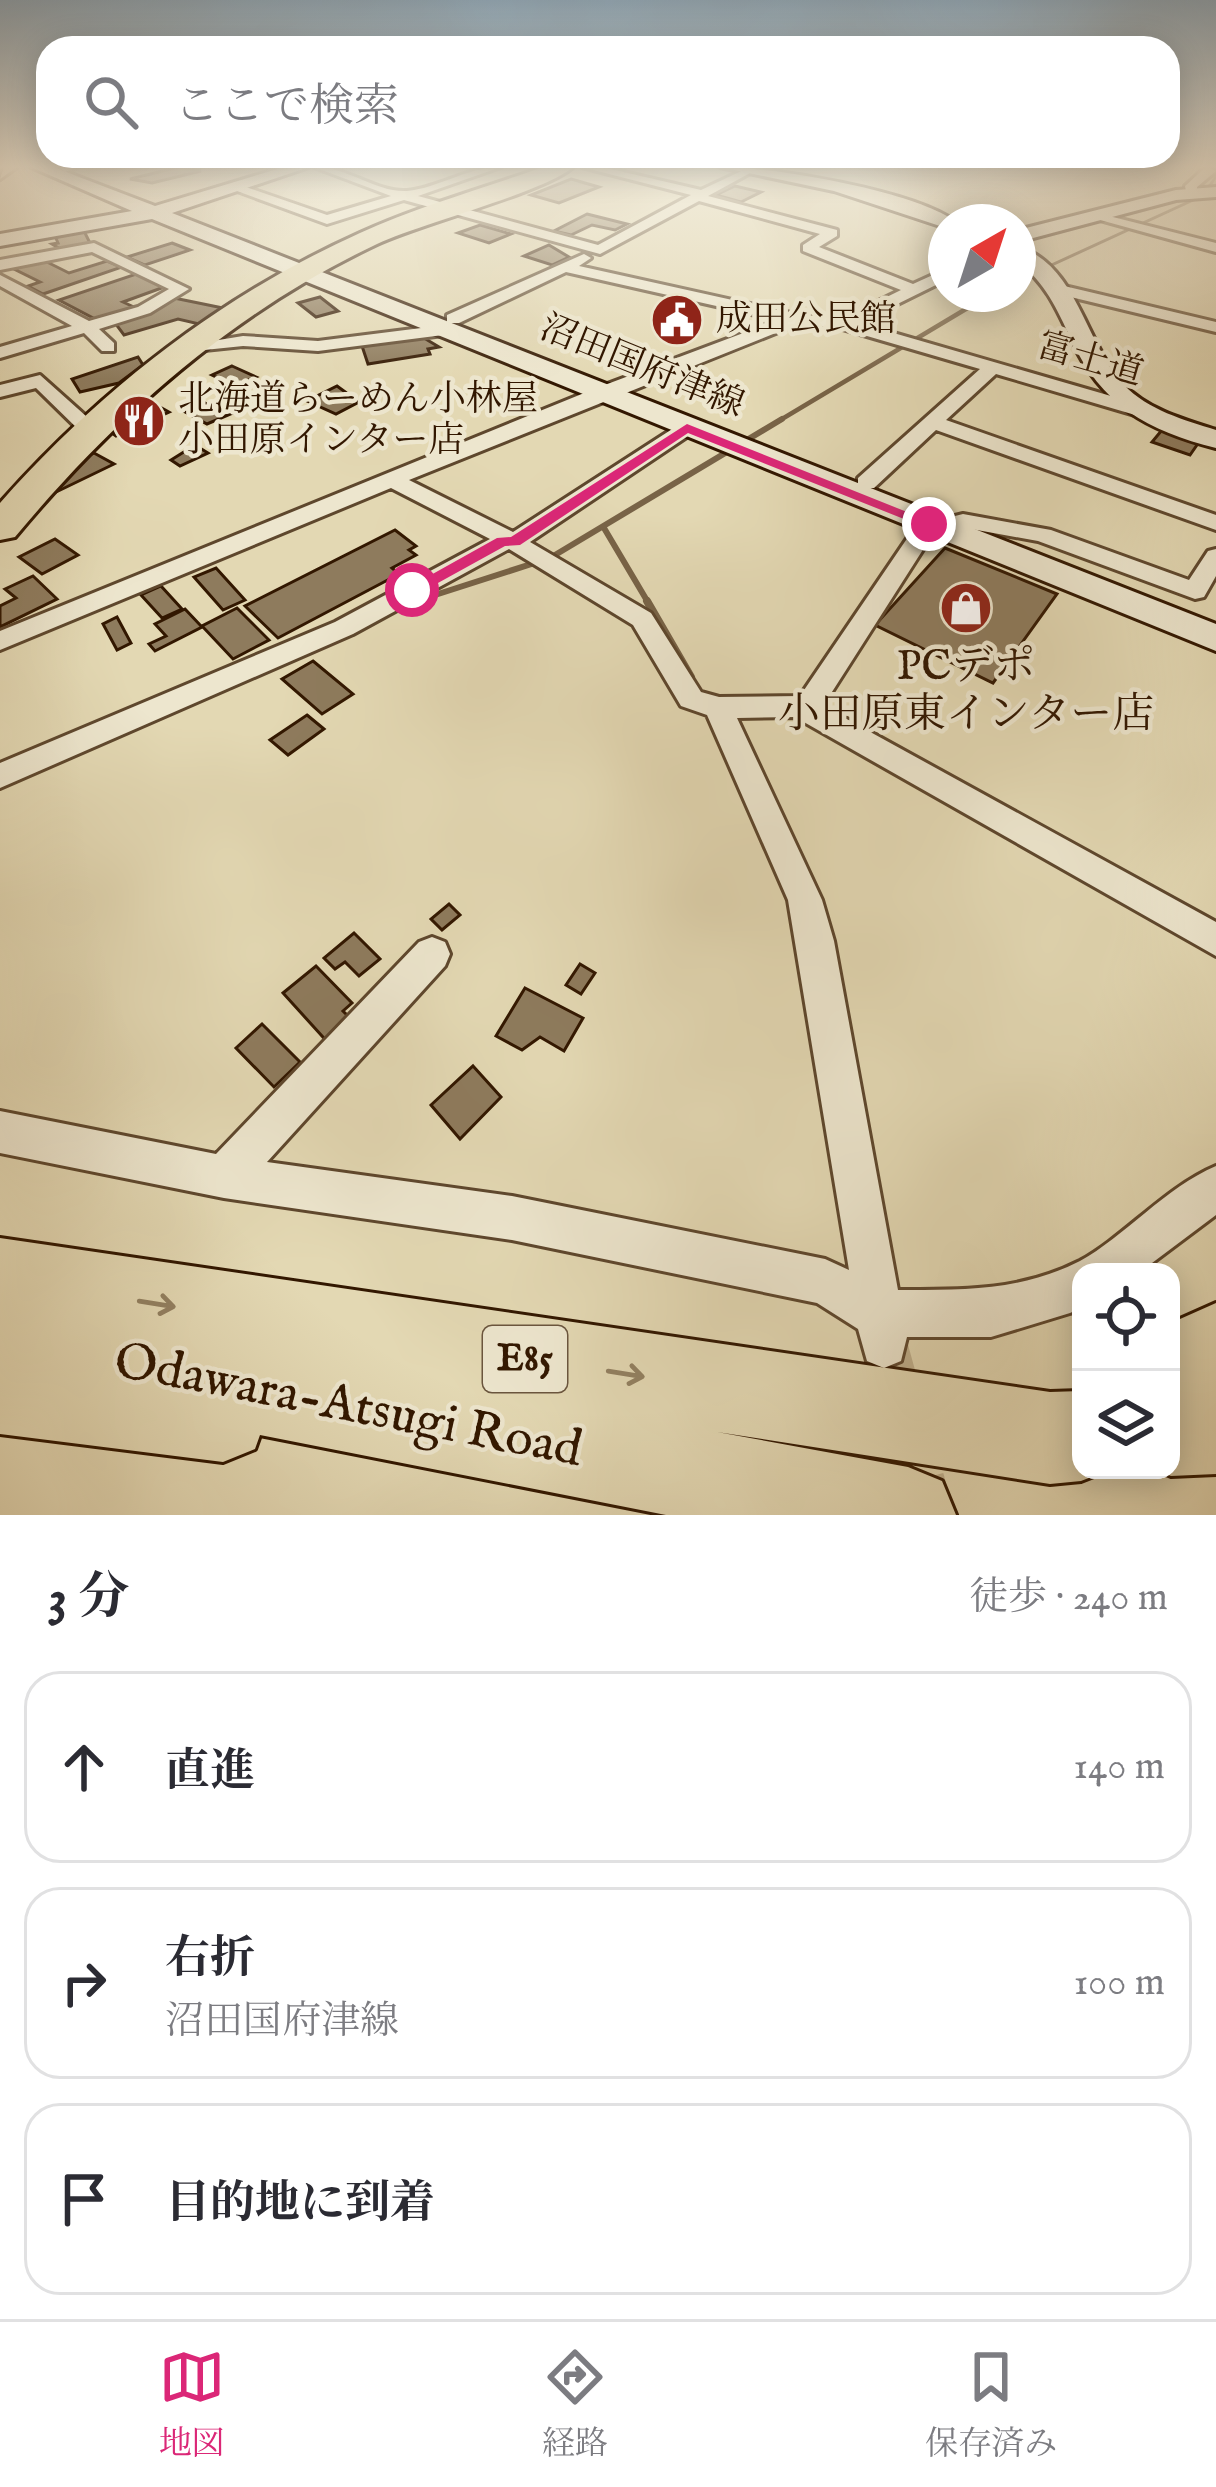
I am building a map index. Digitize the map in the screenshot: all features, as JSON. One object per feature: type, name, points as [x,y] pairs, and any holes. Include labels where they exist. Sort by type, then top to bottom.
[{"type":"highway","points":[[0,528],[89,428],[185,347],[310,270],[373,238]]},
{"type":"highway","name":"Odawara-Atsugi Road","points":[[11,1289],[1071,1431]]},
{"type":"highway","name":"Odawara-Atsugi Road","points":[[11,1289],[702,1474],[878,1511]]},
{"type":"highway","points":[[1180,1365],[1216,1346]]},
{"type":"highway","points":[[0,1390],[702,1474]]},
{"type":"highway","points":[[1180,1431],[1216,1429]]},
{"type":"main road","name":"沼田国府津線","points":[[228,238],[946,522],[1216,638]]},
{"type":"main road","points":[[1036,266],[1048,275],[1102,375],[1142,412]]},
{"type":"main road","name":"沼田国府津線","points":[[612,390],[687,428],[866,483],[946,522],[1216,620]]},
{"type":"main road","name":"富士道","points":[[1142,412],[1216,440]]},
{"type":"street","points":[[568,238],[600,250]]},
{"type":"street","points":[[185,347],[243,341],[318,346],[449,325],[623,238]]},
{"type":"street","points":[[828,238],[808,248],[917,291]]},
{"type":"street","points":[[1177,238],[1216,248]]},
{"type":"street","points":[[0,265],[94,248],[181,289],[144,310],[0,352]]},
{"type":"street","name":"富士道","points":[[567,268],[796,319],[844,324],[1142,412]]},
{"type":"street","points":[[1048,275],[1216,327]]},
{"type":"street","points":[[0,280],[86,327],[108,346]]},
{"type":"street","points":[[844,324],[928,285]]},
{"type":"street","points":[[0,641],[796,319]]},
{"type":"street","points":[[866,483],[992,368]]},
{"type":"street","points":[[0,391],[40,381],[89,428]]},
{"type":"street","points":[[929,422],[1216,523]]},
{"type":"street","points":[[0,776],[344,628],[503,542],[514,542],[687,428]]},
{"type":"street","points":[[392,480],[514,542],[642,619],[704,703],[805,900],[816,941],[879,1329]]},
{"type":"street","points":[[704,703],[809,703],[946,522],[1043,535],[1196,591],[1215,559]]},
{"type":"street","points":[[800,706],[1216,940]]},
{"type":"street","points":[[224,1177],[432,954]]},
{"type":"street","points":[[0,1132],[224,1177],[512,1218],[825,1282],[879,1329],[992,1314],[1072,1288]]},
{"type":"street","points":[[1114,1263],[1216,1188]]},
{"type":"building","points":[[56,238],[87,238],[91,245],[62,250],[52,244],[58,243]]},
{"type":"building","points":[[172,243],[190,250],[145,265],[127,257]]},
{"type":"building","points":[[549,245],[569,257],[552,265],[524,256]]},
{"type":"building","points":[[43,260],[69,273],[107,261],[122,267],[43,294],[28,286],[40,282],[14,269]]},
{"type":"building","points":[[139,273],[167,286],[123,302],[136,308],[99,321],[59,300]]},
{"type":"building","points":[[320,297],[338,311],[316,317],[298,303]]},
{"type":"building","points":[[174,298],[223,308],[199,324],[178,319],[124,335],[115,323]]},
{"type":"building","name":"成田公民館","points":[[684,311],[699,317],[670,329],[655,323]]},
{"type":"building","points":[[424,338],[439,347],[428,349],[430,354],[368,364],[362,346]]},
{"type":"building","points":[[138,357],[143,365],[119,383],[80,392],[72,379]]},
{"type":"building","points":[[232,366],[256,377],[235,386],[212,375]]},
{"type":"building","points":[[337,386],[359,402],[336,414],[307,401]]},
{"type":"building","points":[[205,403],[233,413],[207,424],[185,412]]},
{"type":"building","name":"北海道らーめん小林屋 小田原インター店","points":[[160,407],[169,412],[116,436],[108,430]]},
{"type":"building","points":[[1162,430],[1199,442],[1190,455],[1152,442]]},
{"type":"building","points":[[195,445],[208,453],[180,466],[171,460]]},
{"type":"building","points":[[94,453],[114,464],[52,494],[77,461]]},
{"type":"building","points":[[395,530],[416,546],[409,550],[416,555],[392,568],[399,574],[278,638],[245,606]]},
{"type":"building","points":[[55,539],[78,555],[42,574],[19,557]]},
{"type":"building","points":[[945,548],[1057,594],[993,683],[875,625]]},
{"type":"building","points":[[216,568],[245,600],[223,610],[194,577]]},
{"type":"building","points":[[33,576],[57,599],[0,627],[0,606],[16,598],[5,589]]},
{"type":"building","points":[[161,586],[182,609],[162,618],[141,595]]},
{"type":"building","points":[[237,608],[269,640],[233,659],[202,626]]},
{"type":"building","points":[[185,609],[202,627],[155,651],[149,644],[166,636],[155,624]]},
{"type":"building","points":[[117,617],[131,643],[117,650],[103,624]]},
{"type":"building","points":[[313,661],[353,694],[322,714],[282,679]]},
{"type":"building","points":[[307,715],[324,729],[288,755],[270,740]]},
{"type":"building","points":[[449,904],[460,915],[442,930],[431,919]]},
{"type":"building","points":[[354,933],[380,959],[359,976],[345,962],[335,969],[324,958]]},
{"type":"building","points":[[580,964],[595,973],[581,994],[566,985]]},
{"type":"building","points":[[316,966],[352,1003],[343,1011],[356,1024],[332,1047],[283,993]]},
{"type":"building","points":[[525,988],[583,1018],[564,1051],[540,1037],[522,1050],[496,1036]]},
{"type":"building","points":[[262,1024],[300,1062],[274,1087],[236,1048]]},
{"type":"building","points":[[473,1066],[501,1097],[460,1139],[431,1105]]},
{"type":"waterway","points":[[1036,272],[1111,238]]},
{"type":"waterway","points":[[777,422],[961,312]]},
{"type":"waterway","points":[[415,601],[407,604],[550,558],[782,419]]},
{"type":"waterway","points":[[604,528],[649,604]]},
{"type":"waterway","points":[[647,601],[691,677]]},
{"type":"tunnel","points":[[884,1344],[931,1515]]},
{"type":"place","name":"成田公民館","points":[[677,320]]},
{"type":"place","name":"北海道らーめん小林屋 小田原インター店","points":[[139,421]]},
{"type":"place","name":"PCデポ 小田原東インター店","points":[[966,608]]},
{"type":"route","points":[[412,590],[503,542],[514,542],[687,428],[929,524]]}]
